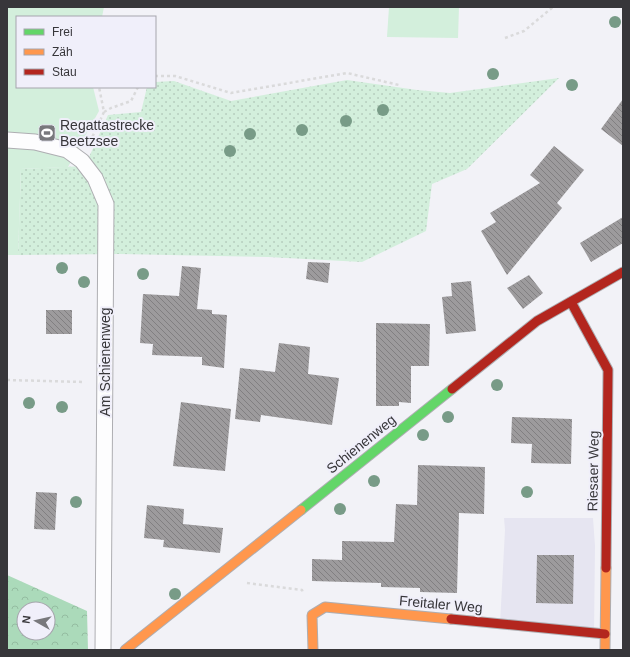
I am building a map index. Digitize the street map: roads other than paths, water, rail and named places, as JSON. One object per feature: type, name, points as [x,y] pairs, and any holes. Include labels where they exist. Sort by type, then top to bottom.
[{"type":"street","name":"Schienenweg","points":[[126,650],[537,321],[623,272]]},
{"type":"street","name":"Riesaer Weg","points":[[571,302],[608,370],[605,650]]},
{"type":"street","name":"Freitaler Weg","points":[[313,650],[312,616],[325,607],[605,634]]},
{"type":"lane","name":"Am Schienenweg","points":[[7,140],[36,142],[67,150],[82,161],[96,178],[106,204],[103,650]]},
{"type":"place","name":"Regattastrecke Beetzsee","points":[[47,133]]}]
